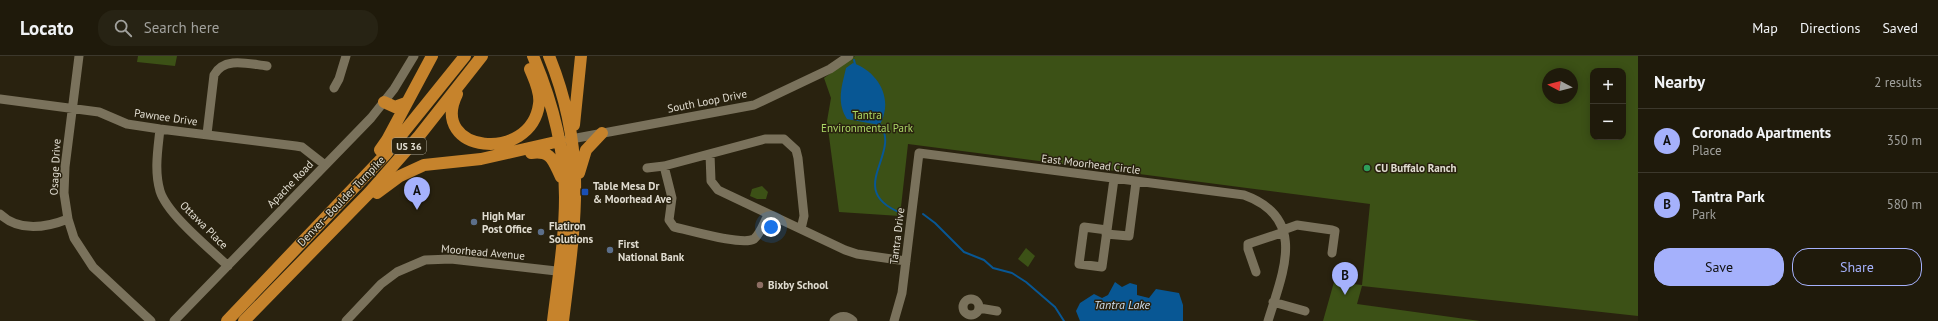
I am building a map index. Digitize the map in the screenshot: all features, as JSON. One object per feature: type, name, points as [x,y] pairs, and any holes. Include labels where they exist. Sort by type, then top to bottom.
[{"type":"highway","points":[[350,191],[357,178],[387,140],[432,56]]},
{"type":"highway","name":"Denver–Boulder Turnpike","points":[[227,321],[399,138],[465,56]]},
{"type":"highway","name":"Denver–Boulder Turnpike","points":[[244,321],[350,213],[418,136],[482,56]]},
{"type":"highway","points":[[465,77],[451,108],[452,121],[458,131],[469,140],[485,144],[501,144],[511,141],[517,138],[530,126],[539,104],[537,88],[526,56]]},
{"type":"highway","points":[[533,56],[549,97],[576,213],[553,321]]},
{"type":"highway","points":[[549,56],[562,91],[573,139]]},
{"type":"highway","points":[[570,184],[576,98],[581,56]]},
{"type":"highway","points":[[576,98],[586,75],[589,56]]},
{"type":"highway","points":[[384,102],[395,107],[406,103]]},
{"type":"highway","points":[[570,184],[586,150],[602,133]]},
{"type":"highway","points":[[350,213],[367,202],[388,184],[424,165],[437,162],[481,159],[560,142]]},
{"type":"highway","points":[[506,154],[519,155],[542,152],[547,154],[570,184]]},
{"type":"highway","points":[[563,321],[564,272]]},
{"type":"street","name":"Osage Drive","points":[[79,56],[65,167],[64,194],[68,219],[74,238],[93,267],[151,321]]},
{"type":"street","points":[[334,88],[346,56]]},
{"type":"street","name":"Apache Road","points":[[174,321],[355,135],[384,102],[414,56]]},
{"type":"street","name":"South Loop Drive","points":[[560,142],[754,105],[830,69],[849,56]]},
{"type":"street","points":[[207,134],[214,75],[218,68],[231,62],[267,66]]},
{"type":"street","name":"Pawnee Drive","points":[[0,99],[99,112],[127,124],[302,147],[325,165]]},
{"type":"street","name":"Ottawa Place","points":[[160,129],[156,166],[157,177],[163,197],[174,214],[228,266]]},
{"type":"street","points":[[647,168],[664,166],[765,139],[784,139],[796,150],[798,158],[804,216],[801,229]]},
{"type":"street","name":"East Moorhead Circle","points":[[919,153],[1244,195],[1258,201],[1276,216],[1283,231]]},
{"type":"street","name":"Tantra Drive","points":[[894,321],[902,293],[919,153]]},
{"type":"street","points":[[710,154],[711,181],[715,188],[768,215],[801,229],[839,248],[857,254],[906,261]]},
{"type":"street","points":[[664,166],[672,198],[669,220],[674,228],[700,232],[718,238],[744,241],[752,240],[758,234],[768,215]]},
{"type":"street","points":[[1114,179],[1107,232],[1102,267],[1079,264],[1084,227],[1107,232],[1129,236],[1136,182]]},
{"type":"street","points":[[0,214],[4,218],[29,227],[53,225],[68,219]]},
{"type":"street","points":[[1256,272],[1248,249],[1248,244],[1297,225],[1332,230],[1334,232],[1332,254]]},
{"type":"street","points":[[1268,321],[1287,253],[1283,231]]},
{"type":"street","name":"Moorhead Avenue","points":[[346,321],[381,284],[397,272],[426,260],[451,259],[564,272]]},
{"type":"street","points":[[1273,302],[1305,311]]},
{"type":"street","points":[[979,308],[997,311]]},
{"type":"street","points":[[834,321],[839,317],[844,316],[853,321]]},
{"type":"green space","points":[[138,56],[177,56],[175,66],[137,62]]},
{"type":"green space","name":"CU Buffalo Ranch","points":[[855,56],[1638,56],[1638,316],[1362,286],[1357,304],[1480,321],[1323,321],[1334,282],[1362,285],[1370,204],[908,144],[900,216],[839,212],[827,121],[831,98],[824,78]]},
{"type":"green space","points":[[762,186],[768,192],[766,199],[757,199],[750,196],[752,189]]},
{"type":"green space","points":[[1026,248],[1035,256],[1028,267],[1018,259]]},
{"type":"water","points":[[853,63],[861,66],[874,76],[882,90],[885,98],[885,106],[883,118],[879,125],[847,119],[844,113],[841,100],[842,88],[846,68]]},
{"type":"water","name":"Tantra Lake","points":[[1115,282],[1122,287],[1130,283],[1137,285],[1137,295],[1149,298],[1156,289],[1179,293],[1183,305],[1183,321],[1080,321],[1076,311],[1080,303],[1094,294],[1102,298],[1108,295]]},
{"type":"waterway","points":[[854,60],[855,64]]},
{"type":"waterway","points":[[880,124],[885,135],[885,147],[877,171],[875,183],[877,194],[885,204],[901,213]]},
{"type":"waterway","points":[[923,214],[935,223],[964,252],[984,260],[993,268],[1012,273],[1026,282],[1055,307],[1064,321]]},
{"type":"place","name":"CU Buffalo Ranch","points":[[1367,168]]},
{"type":"place","name":"Table Mesa Dr & Moorhead Ave","points":[[585,192]]},
{"type":"place","name":"Coronado Apartments","points":[[417,210]]},
{"type":"place","name":"High Mar Post Office","points":[[474,222]]},
{"type":"place","name":"Flatiron Solutions","points":[[541,232]]},
{"type":"place","name":"First National Bank","points":[[610,250]]},
{"type":"place","name":"Bixby School","points":[[760,285]]},
{"type":"place","name":"Tantra Park","points":[[1345,295]]},
{"type":"park label","name":"Tantra Environmental Park","points":[[867,121]]}]
